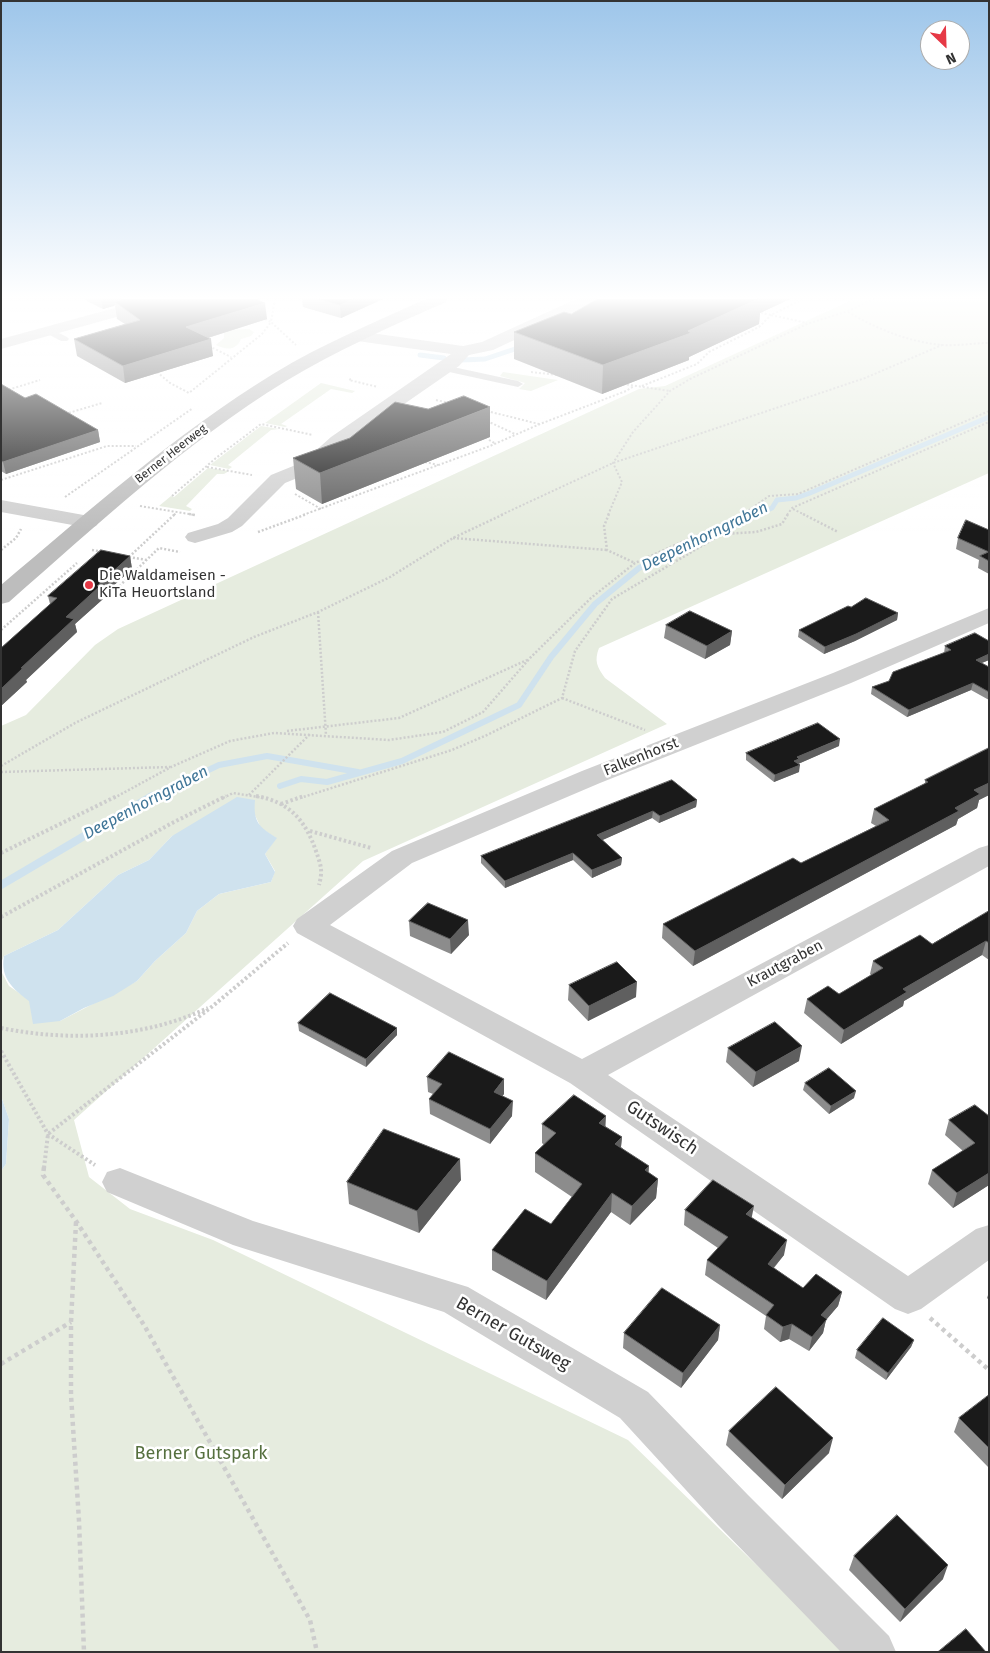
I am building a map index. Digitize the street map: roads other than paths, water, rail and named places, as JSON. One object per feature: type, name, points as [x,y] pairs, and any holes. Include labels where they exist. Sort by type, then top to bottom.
[{"type":"main road","name":"Berner Heerweg","points":[[1,597],[174,449],[281,376]]},
{"type":"street","points":[[191,545],[235,522],[310,466],[338,442],[432,376]]},
{"type":"street","points":[[1,506],[89,522]]},
{"type":"street","name":"Falkenhorst","points":[[308,926],[402,858],[676,743],[842,678],[989,614]]},
{"type":"street","name":"Krautgraben","points":[[582,1074],[989,854]]},
{"type":"street","name":"Gutswisch","points":[[308,926],[582,1074],[908,1297],[989,1240]]},
{"type":"street","name":"Berner Gutsweg","points":[[120,1182],[246,1234],[455,1299],[634,1405],[733,1510],[873,1652]]},
{"type":"lane","points":[[482,376],[518,384]]},
{"type":"water","points":[[237,797],[255,800],[255,814],[258,823],[277,838],[265,854],[275,872],[271,882],[219,894],[197,911],[186,933],[155,961],[137,981],[113,996],[84,1008],[60,1021],[33,1024],[29,1001],[13,987],[6,977],[3,964],[4,956],[58,930],[118,875],[149,860],[172,836]]},
{"type":"water","points":[[1,1096],[9,1119],[6,1164],[1,1171]]},
{"type":"waterway","name":"Deepenhorngraben","points":[[756,515],[772,508],[777,500],[796,498],[810,493],[989,417]]},
{"type":"waterway","name":"Deepenhorngraben","points":[[280,786],[301,779],[327,782],[402,761],[519,705],[551,657],[595,604],[639,568],[759,514]]},
{"type":"waterway","name":"Deepenhorngraben","points":[[149,798],[219,765],[267,756],[358,772]]},
{"type":"waterway","name":"Deepenhorngraben","points":[[1,885],[152,796]]},
{"type":"place","name":"Die Waldameisen - KiTa Heuortsland","points":[[89,585]]},
{"type":"park label","name":"Berner Gutspark","points":[[201,1454]]}]
